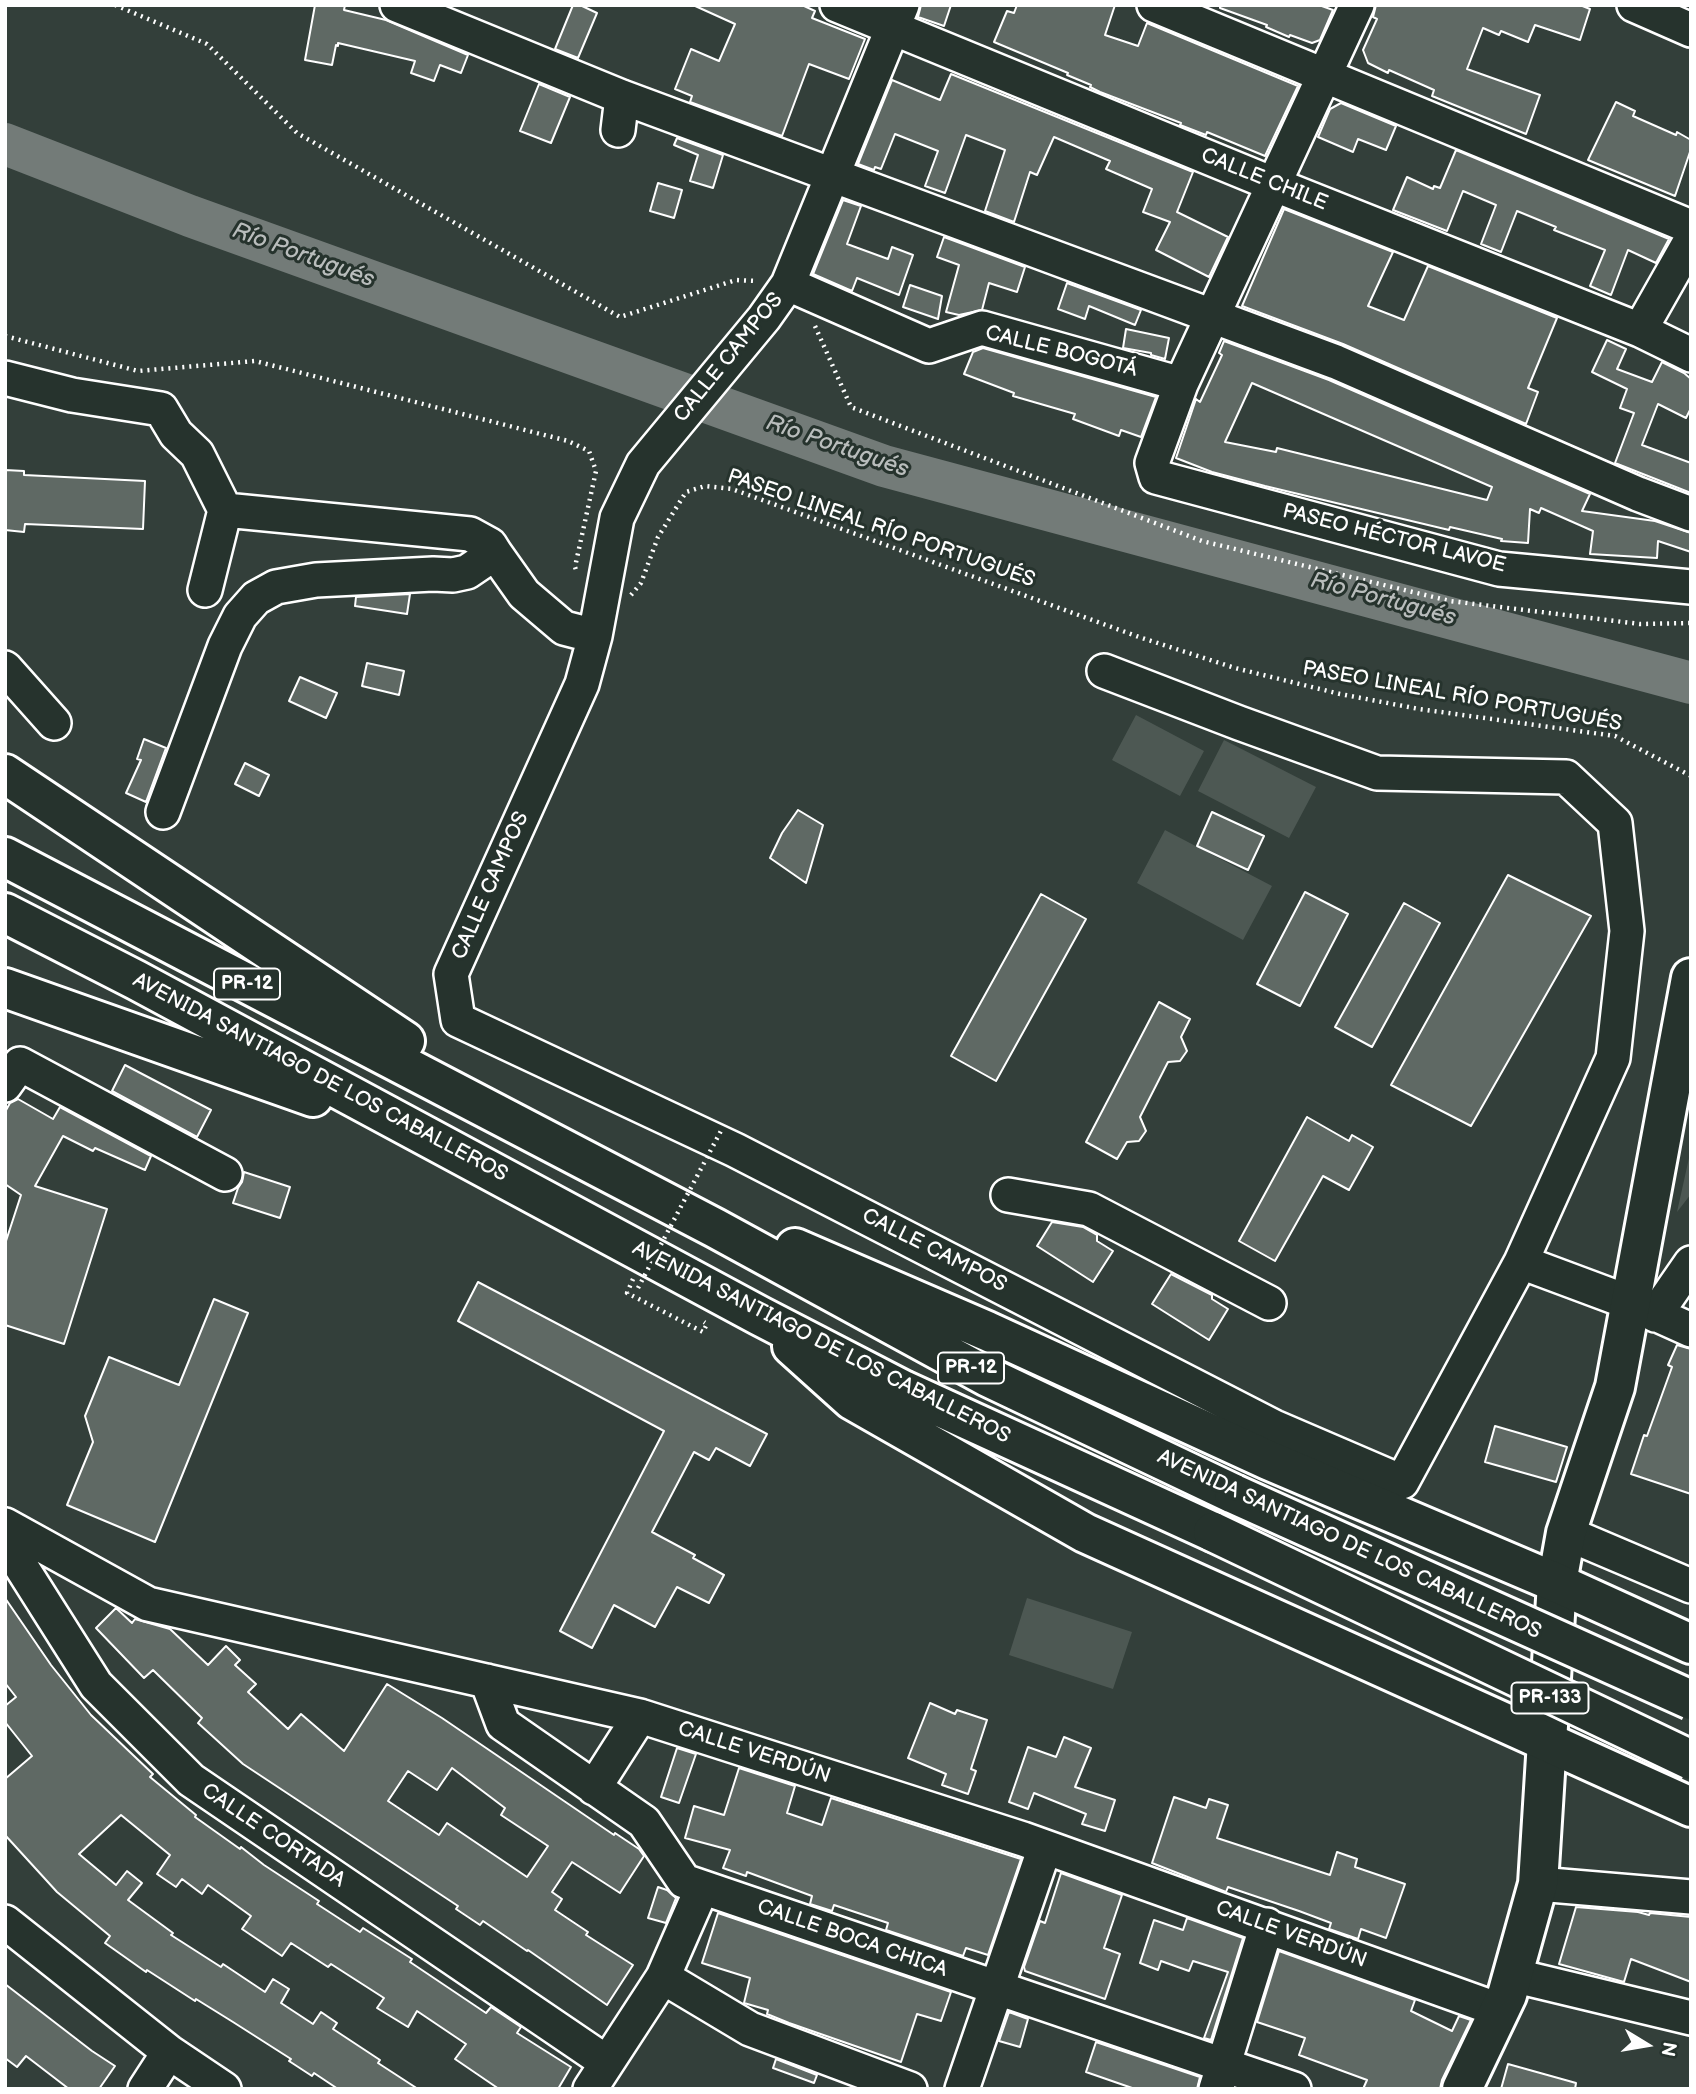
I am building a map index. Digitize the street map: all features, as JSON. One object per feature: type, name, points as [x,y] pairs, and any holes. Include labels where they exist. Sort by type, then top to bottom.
[{"type":"main road","points":[[6,774],[358,1012],[422,1052],[489,1111]]},
{"type":"main road","name":"AVENIDA SANTIAGO DE LOS CABALLEROS","points":[[5,857],[715,1228],[988,1377],[1234,1494],[1691,1700]]},
{"type":"main road","name":"AVENIDA SANTIAGO DE LOS CABALLEROS","points":[[5,913],[903,1390],[1213,1532],[1691,1760]]},
{"type":"main road","name":"PR-133","points":[[1462,2089],[1507,1994],[1538,1884],[1557,1583],[1566,1533],[1643,1309],[1691,978]]},
{"type":"main road","points":[[5,988],[436,1140]]},
{"type":"main road","points":[[715,1228],[804,1251],[1280,1465],[1557,1583],[1691,1644]]},
{"type":"main road","points":[[760,1316],[852,1400],[1085,1533],[1691,1807]]},
{"type":"street","points":[[397,5],[622,97],[1336,362],[1638,494],[1691,514]]},
{"type":"street","name":"CALLE CHILE","points":[[837,5],[897,17],[1273,184],[1640,330],[1691,355]]},
{"type":"street","points":[[1154,5],[1691,227]]},
{"type":"street","points":[[1181,384],[1357,5]]},
{"type":"street","points":[[1634,5],[1691,30]]},
{"type":"street","name":"CALLE CAMPOS","points":[[897,17],[788,284],[764,318],[643,464],[617,518],[595,636],[582,684],[451,974],[458,1020],[735,1150],[1274,1427],[1402,1482],[1521,1262]]},
{"type":"street","points":[[618,130],[622,97]]},
{"type":"street","points":[[1640,330],[1691,240]]},
{"type":"street","name":"CALLE BOGOTÁ","points":[[788,284],[929,346],[982,328],[1181,384]]},
{"type":"street","points":[[5,378],[72,395],[161,409],[176,434],[197,454],[225,510],[205,590]]},
{"type":"street","name":"PASEO HÉCTOR LAVOE","points":[[1181,384],[1152,463],[1156,477],[1499,569],[1691,587]]},
{"type":"street","points":[[225,510],[470,534],[490,545],[524,594],[564,628],[595,636]]},
{"type":"street","points":[[163,813],[225,646],[240,616],[256,598],[276,587],[316,580],[453,575],[467,572],[495,553]]},
{"type":"street","points":[[5,668],[54,723]]},
{"type":"street","points":[[1104,671],[1377,773],[1566,777],[1615,822],[1627,930],[1613,1058],[1521,1262],[1691,1330]]},
{"type":"street","points":[[13,1074],[225,1174]]},
{"type":"street","points":[[1008,1195],[1089,1209],[1269,1303]]},
{"type":"street","points":[[1643,1309],[1691,1263]]},
{"type":"street","name":"CALLE VERDÚN","points":[[5,1525],[148,1604],[640,1716],[1045,1847],[1499,2010]]},
{"type":"street","points":[[1566,1533],[1691,1586]]},
{"type":"street","name":"CALLE CORTADA","points":[[5,1541],[96,1685],[191,1780],[598,2076]]},
{"type":"street","name":"CALLE BOCA CHICA","points":[[487,1681],[503,1724],[644,1822],[684,1881],[996,1989],[1220,2076],[1294,2089]]},
{"type":"street","points":[[594,1788],[640,1716]]},
{"type":"street","points":[[962,2089],[1045,1847]]},
{"type":"street","points":[[1538,1884],[1691,1897]]},
{"type":"street","points":[[598,2076],[663,1978],[702,1888]]},
{"type":"street","points":[[5,1922],[169,2052],[225,2089]]},
{"type":"street","points":[[1220,2076],[1267,1925]]},
{"type":"street","points":[[1512,1975],[1691,2018]]},
{"type":"street","points":[[663,1978],[750,2029],[910,2089]]},
{"type":"street","points":[[145,2089],[169,2052]]},
{"type":"path","points":[[115,5],[207,44],[297,133],[620,317],[736,280],[788,284]]},
{"type":"path","points":[[5,336],[138,371],[255,361],[568,441],[589,451],[596,471],[575,567],[583,584],[603,598]]},
{"type":"path","name":"PASEO LINEAL RÍO PORTUGUÉS","points":[[603,598],[626,600],[641,583],[658,537],[686,492],[705,486],[732,489],[1113,628],[1235,668],[1340,694],[1419,709],[1615,736],[1691,776]]},
{"type":"path","points":[[650,1294],[638,1288],[723,1127]]},
{"type":"path","points":[[627,1293],[703,1332],[707,1324],[696,1318]]},
{"type":"shaded area","points":[[1136,715],[1204,751],[1180,796],[1112,760]]},
{"type":"shaded area","points":[[1224,740],[1316,787],[1289,838],[1198,791]]},
{"type":"shaded area","points":[[1165,830],[1272,886],[1243,940],[1137,883]]},
{"type":"shaded area","points":[[1691,1149],[1691,1194],[1677,1212]]},
{"type":"shaded area","points":[[1027,1598],[1132,1632],[1113,1689],[1009,1655]]},
{"type":"building","points":[[315,5],[345,5],[344,10],[386,20],[468,55],[461,73],[440,65],[434,81],[411,73],[415,61],[338,43],[332,65],[305,60]]},
{"type":"building","points":[[573,5],[580,5],[597,13],[578,58],[555,49]]},
{"type":"building","points":[[693,5],[802,5],[815,11],[812,18],[865,39],[849,79],[809,64],[782,136],[690,102],[692,96],[675,89],[691,49],[719,61],[735,24]]},
{"type":"building","points":[[921,5],[951,5],[944,26],[918,17]]},
{"type":"building","points":[[1017,5],[1115,5],[1105,35],[1138,46],[1147,23],[1298,86],[1265,156],[1100,92],[1090,87],[1091,85],[1067,75],[1068,73],[994,42],[1007,11],[1014,13]]},
{"type":"building","points":[[1220,5],[1319,5],[1333,10],[1320,40],[1312,43],[1290,35],[1289,37],[1266,27],[1267,25],[1220,8]]},
{"type":"building","points":[[1376,5],[1580,5],[1590,9],[1580,40],[1535,25],[1528,42],[1501,31],[1499,35],[1483,28],[1467,69],[1540,95],[1526,134],[1432,96],[1434,90],[1368,63],[1363,50],[1377,19],[1373,17]]},
{"type":"building","points":[[951,74],[1193,172],[1177,212],[1228,237],[1209,277],[1156,250],[1170,222],[1143,212],[1152,189],[1106,169],[1110,161],[1054,137],[1037,175],[1030,172],[1014,222],[985,211],[1005,150],[966,135],[945,193],[925,186],[938,151],[895,134],[881,169],[875,167],[874,170],[858,164],[892,80],[940,100]]},
{"type":"building","points":[[539,84],[570,97],[551,143],[520,131]]},
{"type":"building","points":[[1616,102],[1635,111],[1633,116],[1691,140],[1691,149],[1675,196],[1588,160]]},
{"type":"building","points":[[1341,103],[1396,126],[1386,150],[1358,139],[1353,152],[1318,137],[1330,109]]},
{"type":"building","points":[[677,138],[723,155],[713,188],[690,181],[698,155],[674,145]]},
{"type":"building","points":[[1456,150],[1669,239],[1656,263],[1628,250],[1611,295],[1590,286],[1605,250],[1554,230],[1556,227],[1517,211],[1501,252],[1481,244],[1496,205],[1463,191],[1447,231],[1393,210],[1407,177],[1433,189],[1434,186],[1440,188]]},
{"type":"building","points":[[658,183],[682,190],[674,218],[650,211]]},
{"type":"building","points":[[843,200],[861,206],[847,244],[888,259],[892,247],[913,255],[899,295],[857,278],[852,291],[813,274]]},
{"type":"building","points":[[1284,209],[1393,252],[1368,306],[1404,320],[1428,266],[1557,318],[1528,388],[1538,392],[1526,424],[1343,344],[1242,306]]},
{"type":"building","points":[[944,237],[1025,267],[1017,292],[989,283],[982,310],[959,315],[946,312],[959,265],[937,257]]},
{"type":"building","points":[[1067,283],[1141,310],[1135,325],[1089,306],[1085,319],[1058,309]]},
{"type":"building","points":[[910,285],[942,296],[938,319],[903,307]]},
{"type":"building","points":[[1126,329],[1169,338],[1165,359],[1151,353],[1123,348]]},
{"type":"building","points":[[1607,340],[1626,349],[1617,369],[1652,382],[1662,362],[1691,379],[1691,408],[1686,418],[1658,404],[1642,445],[1691,463],[1691,493],[1615,463],[1634,413],[1620,408],[1627,389],[1592,372]]},
{"type":"building","points":[[1224,341],[1329,380],[1590,494],[1582,511],[1655,521],[1691,533],[1691,552],[1658,541],[1657,558],[1590,554],[1593,531],[1541,508],[1539,513],[1530,509],[1528,543],[1501,541],[1502,539],[1450,527],[1449,530],[1265,486],[1212,472],[1176,458],[1196,399],[1200,402],[1222,355],[1219,353]],"holes":[[[1252,383],[1492,487],[1487,500],[1277,448],[1276,452],[1225,442]]]},
{"type":"building","points":[[983,348],[1156,397],[1141,437],[1121,430],[1119,436],[1073,419],[1075,414],[1013,396],[1014,393],[964,374],[973,352]]},
{"type":"building","points":[[5,470],[24,471],[24,475],[145,481],[143,529],[25,524],[24,532],[5,530]]},
{"type":"building","points":[[410,594],[407,614],[355,606],[356,597]]},
{"type":"building","points":[[367,663],[404,671],[399,695],[362,686]]},
{"type":"building","points":[[300,677],[337,693],[326,718],[289,701]]},
{"type":"building","points":[[144,739],[166,748],[146,802],[126,793],[141,760],[137,759]]},
{"type":"building","points":[[245,763],[269,775],[259,796],[235,784]]},
{"type":"building","points":[[798,810],[823,825],[806,883],[770,858],[782,833]]},
{"type":"building","points":[[1212,812],[1264,836],[1248,870],[1197,846]]},
{"type":"building","points":[[1508,875],[1591,916],[1471,1126],[1391,1085]]},
{"type":"building","points":[[1305,892],[1348,914],[1300,1006],[1257,984]]},
{"type":"building","points":[[1041,894],[1086,919],[996,1081],[951,1056]]},
{"type":"building","points":[[1404,903],[1440,923],[1372,1047],[1335,1027]]},
{"type":"building","points":[[1159,1002],[1190,1019],[1181,1037],[1187,1051],[1180,1061],[1168,1062],[1140,1117],[1146,1131],[1139,1141],[1127,1142],[1117,1159],[1086,1142]]},
{"type":"building","points":[[125,1065],[211,1110],[197,1137],[112,1091]]},
{"type":"building","points":[[18,1099],[53,1119],[60,1107],[151,1156],[145,1170],[95,1148],[93,1151],[63,1136],[35,1186],[107,1209],[64,1344],[5,1325],[5,1244],[21,1195],[5,1184],[5,1112],[10,1103]]},
{"type":"building","points":[[1307,1117],[1349,1141],[1352,1135],[1373,1147],[1349,1190],[1323,1176],[1275,1261],[1239,1241]]},
{"type":"building","points":[[244,1172],[290,1187],[280,1218],[233,1203]]},
{"type":"building","points":[[1052,1222],[1083,1227],[1097,1235],[1097,1241],[1113,1251],[1093,1282],[1037,1246]]},
{"type":"building","points":[[1171,1274],[1212,1295],[1212,1299],[1228,1309],[1209,1340],[1152,1304]]},
{"type":"building","points":[[478,1282],[767,1434],[750,1466],[716,1448],[709,1460],[694,1452],[652,1532],[695,1555],[693,1558],[724,1575],[709,1603],[677,1587],[655,1627],[614,1605],[592,1648],[560,1631],[664,1431],[458,1321]]},
{"type":"building","points":[[214,1299],[248,1313],[155,1542],[67,1505],[93,1442],[85,1416],[109,1357],[179,1385]]},
{"type":"building","points":[[1677,1345],[1691,1349],[1691,1494],[1631,1474],[1672,1367],[1668,1365]]},
{"type":"building","points":[[1495,1426],[1567,1447],[1556,1482],[1485,1462]]},
{"type":"building","points":[[5,1598],[51,1665],[91,1715],[153,1774],[150,1777],[196,1815],[195,1817],[360,1932],[363,1928],[412,1959],[410,1962],[486,2013],[491,2007],[521,2027],[517,2033],[571,2067],[558,2089],[499,2089],[455,2059],[466,2044],[417,2011],[408,2027],[377,2008],[384,1998],[331,1964],[328,1967],[291,1943],[282,1956],[242,1929],[251,1916],[208,1885],[202,1894],[182,1879],[176,1887],[157,1874],[170,1855],[121,1815],[79,1854],[116,1885],[127,1871],[142,1883],[128,1900],[173,1933],[171,1935],[221,1967],[223,1964],[265,1992],[273,1979],[289,1989],[281,2003],[313,2024],[321,2012],[337,2023],[333,2029],[418,2089],[338,2089],[314,2073],[312,2076],[289,2061],[291,2059],[196,1999],[195,2001],[147,1970],[146,1972],[105,1943],[110,1936],[57,1892],[5,1835],[5,1779],[32,1756],[5,1722],[5,1706],[16,1697],[5,1683]]},
{"type":"building","points":[[116,1608],[132,1623],[135,1619],[170,1629],[208,1665],[226,1646],[240,1660],[235,1665],[256,1684],[248,1692],[288,1729],[301,1714],[344,1751],[387,1684],[639,1849],[644,1856],[620,1893],[572,1862],[552,1892],[562,1899],[555,1910],[588,1932],[586,1935],[633,1965],[607,2005],[483,1921],[480,1925],[456,1909],[458,1906],[243,1764],[198,1723],[202,1718],[153,1670],[144,1678],[96,1628]],"holes":[[[452,1768],[505,1808],[501,1815],[548,1846],[527,1877],[447,1823],[439,1835],[388,1801],[408,1771],[437,1790]]]},
{"type":"building","points":[[930,1703],[955,1714],[957,1710],[987,1720],[971,1769],[976,1771],[968,1794],[942,1785],[946,1774],[908,1758]]},
{"type":"building","points":[[1064,1737],[1091,1748],[1075,1787],[1115,1800],[1105,1831],[1082,1824],[1086,1814],[1034,1793],[1028,1809],[1009,1802],[1028,1747],[1056,1757]]},
{"type":"building","points":[[677,1748],[696,1754],[679,1803],[661,1797]]},
{"type":"building","points":[[739,1768],[795,1786],[787,1813],[822,1825],[831,1798],[1021,1859],[988,1955],[966,1948],[963,1956],[886,1930],[888,1923],[834,1905],[832,1911],[810,1904],[812,1896],[747,1872],[746,1876],[723,1868],[730,1850],[685,1838],[694,1806],[724,1815]]},
{"type":"building","points":[[1174,1797],[1206,1808],[1209,1799],[1228,1805],[1217,1838],[1330,1875],[1337,1852],[1357,1859],[1355,1867],[1405,1884],[1386,1938],[1361,1929],[1358,1939],[1329,1929],[1331,1923],[1299,1911],[1228,1887],[1226,1892],[1152,1863]]},
{"type":"building","points":[[1061,1873],[1122,1895],[1104,1948],[1120,1954],[1105,1999],[1025,1971],[1024,1967],[1040,1921],[1045,1923]]},
{"type":"building","points":[[658,1887],[667,1890],[676,1898],[666,1923],[648,1918]]},
{"type":"building","points":[[1576,1907],[1691,1917],[1691,1982],[1631,1959],[1624,1982],[1559,1964]]},
{"type":"building","points":[[718,1913],[951,1992],[941,2021],[917,2014],[901,2062],[789,2023],[767,2014],[768,2010],[744,2003],[750,1978],[702,1963]]},
{"type":"building","points":[[1187,1918],[1243,1938],[1211,2040],[1204,2038],[1228,1972],[1193,1961],[1189,1971],[1161,1961],[1158,1970],[1140,1963],[1154,1920],[1183,1930]]},
{"type":"building","points":[[1279,1951],[1415,2000],[1411,2011],[1452,2031],[1459,2016],[1471,2020],[1440,2089],[1363,2089],[1367,2080],[1299,2055],[1305,2038],[1257,2022]]},
{"type":"building","points":[[5,1984],[115,2066],[99,2089],[69,2089],[26,2056],[17,2067],[5,2058]]},
{"type":"building","points":[[1009,2012],[1028,2019],[1020,2047],[999,2041]]},
{"type":"building","points":[[1096,2042],[1200,2077],[1197,2089],[1135,2089],[1086,2072]]},
{"type":"building","points":[[776,2059],[817,2075],[814,2083],[773,2068]]},
{"type":"building","points":[[1508,2064],[1576,2083],[1575,2089],[1501,2089]]},
{"type":"waterway","name":"Río Portugués","points":[[5,144],[190,216],[884,466],[1691,683]]}]
